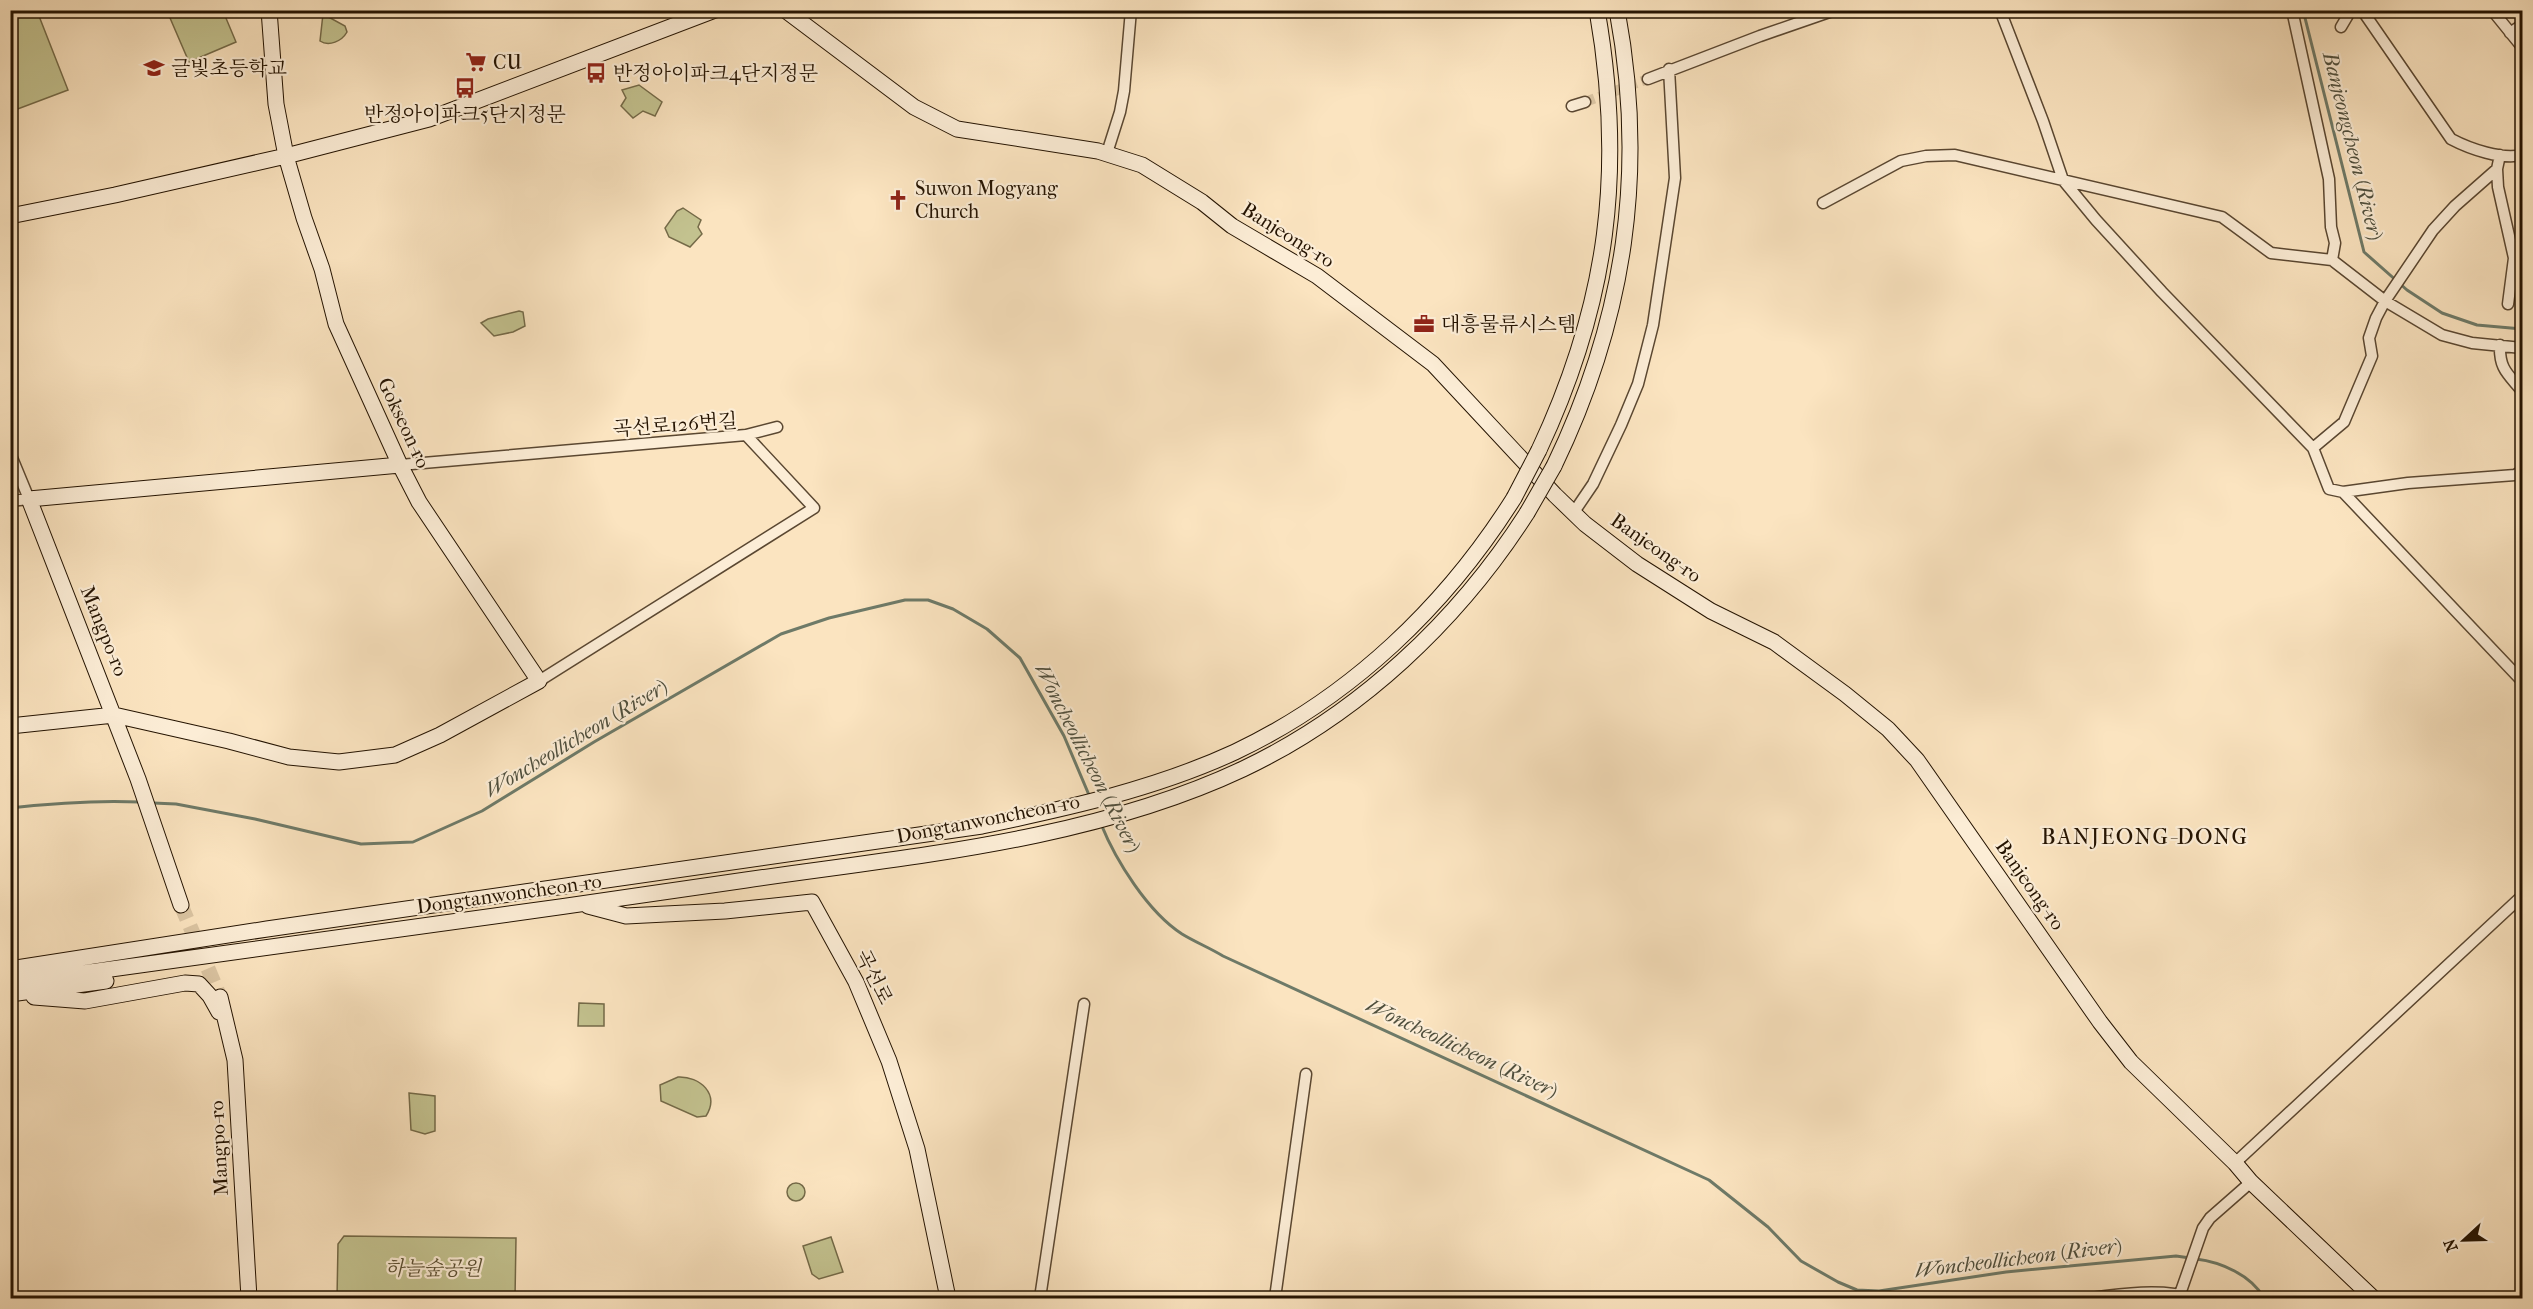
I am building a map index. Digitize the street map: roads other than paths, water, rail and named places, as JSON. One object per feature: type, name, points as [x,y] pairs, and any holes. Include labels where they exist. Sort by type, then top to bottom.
[{"type":"main road","name":"Gokseon-ro","points":[[269,10],[276,104],[286,156],[322,269],[336,324],[418,502],[538,681]]},
{"type":"main road","points":[[10,216],[286,156],[429,119],[715,10]]},
{"type":"main road","name":"Banjeong-ro","points":[[785,10],[914,107],[957,129],[1107,153],[1142,165],[1192,196],[1232,226],[1317,276],[1433,364],[1539,479],[1585,524],[1637,564],[1711,611],[1774,642],[1845,694],[1888,729],[1917,760],[2131,1062],[2373,1299]]},
{"type":"main road","name":"Dongtanwoncheon-ro","points":[[10,969],[982,826],[1072,807],[1184,772],[1234,752],[1280,728],[1358,675],[1428,610],[1467,567],[1514,498],[1560,407],[1588,325],[1603,254],[1611,149],[1605,62],[1597,10]]},
{"type":"main road","name":"Dongtanwoncheon-ro","points":[[10,983],[581,905],[990,844],[1080,825],[1192,790],[1288,746],[1365,693],[1393,670],[1476,586],[1527,513],[1576,421],[1605,337],[1621,266],[1627,220],[1630,122],[1617,10]]},
{"type":"main road","points":[[29,499],[400,465]]},
{"type":"main road","name":"Mangpo-ro","points":[[29,499],[138,779],[181,905]]},
{"type":"main road","points":[[10,726],[114,715],[289,757],[339,762],[395,755],[440,735],[538,681]]},
{"type":"main road","name":"곡선로","points":[[581,905],[626,916],[725,911],[812,902],[856,982],[889,1061],[917,1149],[948,1299]]},
{"type":"main road","points":[[10,958],[170,937],[267,930]]},
{"type":"main road","points":[[10,995],[116,979],[270,948]]},
{"type":"main road","points":[[10,995],[86,1001],[185,983],[199,984],[210,996],[228,1029]]},
{"type":"main road","name":"Mangpo-ro","points":[[220,997],[235,1060],[249,1299]]},
{"type":"street","points":[[1107,153],[1124,91],[1131,10]]},
{"type":"street","points":[[1648,79],[1669,69],[1835,10]]},
{"type":"street","points":[[2000,10],[2043,120],[2063,180],[2162,292],[2313,448],[2329,489],[2343,492],[2408,483],[2515,475],[2523,471]]},
{"type":"street","points":[[2292,10],[2329,179],[2331,227],[2335,243],[2332,260]]},
{"type":"street","points":[[2341,27],[2351,10]]},
{"type":"street","points":[[2362,10],[2451,139],[2500,155],[2521,156]]},
{"type":"street","points":[[2492,10],[2523,47]]},
{"type":"street","points":[[2510,33],[2523,26]]},
{"type":"street","points":[[1574,512],[1593,484],[1625,415],[1638,384],[1653,324],[1675,178],[1669,69]]},
{"type":"street","points":[[1572,106],[1585,102]]},
{"type":"street","points":[[1823,203],[1901,160],[1955,155],[2222,217],[2271,253],[2332,260],[2386,299],[2442,335],[2472,344],[2523,348]]},
{"type":"street","points":[[2500,155],[2497,169],[2498,187],[2514,258],[2508,304]]},
{"type":"street","points":[[2313,448],[2344,422],[2372,356],[2369,338],[2386,299],[2433,230],[2455,206],[2497,169]]},
{"type":"street","points":[[2500,345],[2500,360],[2504,369],[2523,391]]},
{"type":"street","points":[[746,435],[777,427]]},
{"type":"street","name":"곡선로126번길","points":[[400,465],[746,435],[813,508],[538,681]]},
{"type":"street","points":[[10,453],[29,499],[10,501]]},
{"type":"street","points":[[2343,492],[2523,681]]},
{"type":"street","points":[[2235,1163],[2523,896]]},
{"type":"street","points":[[1040,1299],[1084,1004]]},
{"type":"street","points":[[1275,1299],[1306,1074]]},
{"type":"street","points":[[2091,1298],[2158,1293],[2185,1296],[2183,1282],[2203,1228],[2210,1218],[2251,1182]]},
{"type":"waterway","name":"Banjeongcheon (River)","points":[[2303,10],[2364,252],[2407,290],[2442,313],[2477,325],[2522,329]]},
{"type":"waterway","name":"Woncheollicheon (River)","points":[[153,803],[176,804],[255,819],[361,844],[413,842],[482,811],[594,742],[781,634],[829,618],[905,600],[928,600],[953,609],[987,629],[1020,658],[1064,736],[1089,795]]},
{"type":"waterway","name":"Woncheollicheon (River)","points":[[10,808],[75,802],[140,802]]},
{"type":"waterway","name":"Woncheollicheon (River)","points":[[1101,824],[1115,854],[1134,885],[1157,913],[1182,934],[1223,956],[1709,1180],[1768,1227],[1801,1261],[1857,1290],[1879,1291],[2006,1272],[2176,1256],[2190,1258]]},
{"type":"waterway","name":"Woncheollicheon (River)","points":[[2196,1259],[2215,1263],[2243,1276],[2264,1298]]},
{"type":"tunnel","points":[[1585,102],[1648,79]]},
{"type":"tunnel","points":[[181,905],[220,997]]},
{"type":"place","name":"CU","points":[[476,62]]},
{"type":"place","name":"글빛초등학교","points":[[154,68]]},
{"type":"place","name":"반정아이파크4단지정문","points":[[596,73]]},
{"type":"place","name":"반정아이파크5단지정문","points":[[465,88]]},
{"type":"place","name":"Suwon Mogyang Church","points":[[898,200]]},
{"type":"place","name":"대흥물류시스템","points":[[1424,324]]},
{"type":"district","name":"BANJEONG-DONG","points":[[2145,837]]},
{"type":"park label","name":"하늘숲공원","points":[[433,1268]]}]
